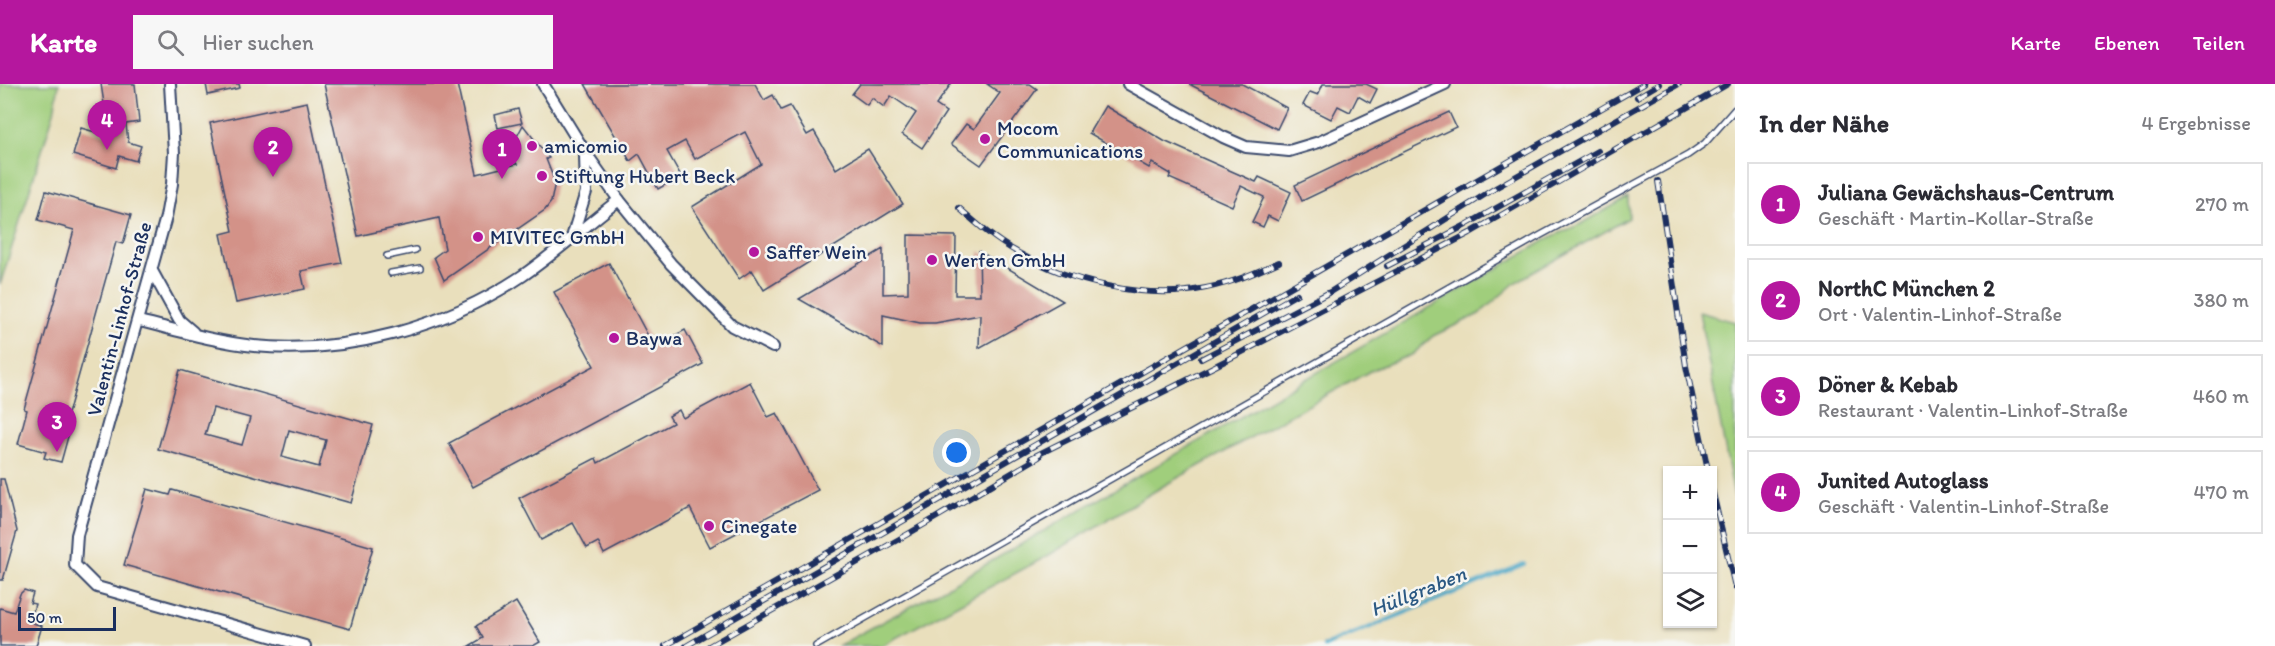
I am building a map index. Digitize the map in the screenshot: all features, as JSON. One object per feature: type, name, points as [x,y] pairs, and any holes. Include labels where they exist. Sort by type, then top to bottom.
[{"type":"street","name":"Valentin-Linhof-Straße","points":[[170,84],[173,115],[172,184],[139,321],[76,535],[75,565],[97,586],[305,646]]},
{"type":"street","points":[[543,84],[585,152],[619,200],[671,264],[732,326],[773,347]]},
{"type":"street","points":[[1128,84],[1223,137],[1246,147],[1289,151],[1319,141],[1445,84]]},
{"type":"street","points":[[573,235],[586,192],[585,152]]},
{"type":"street","points":[[139,321],[255,346],[294,347],[353,342],[410,329],[467,306],[522,276],[619,200]]},
{"type":"street","points":[[152,271],[179,320],[195,334]]},
{"type":"lane","points":[[816,646],[1541,235],[1688,155],[1705,143],[1735,109]]},
{"type":"lane","points":[[387,256],[415,250]]},
{"type":"lane","points":[[391,273],[420,268]]},
{"type":"green space","points":[[0,84],[59,84],[54,112],[0,285]]},
{"type":"green space","points":[[1628,197],[1629,218],[1516,282],[1479,314],[1433,336],[1413,354],[1372,370],[1165,485],[1049,555],[881,646],[838,646],[952,584],[1553,236],[1583,223]]},
{"type":"green space","points":[[1699,312],[1735,322],[1735,498],[1734,495]]},
{"type":"building","points":[[101,84],[135,84],[139,122],[126,124],[128,142],[141,146],[136,161],[119,156],[116,168],[73,155],[81,128],[109,136]]},
{"type":"building","points":[[206,84],[239,84],[240,88],[208,95]]},
{"type":"building","points":[[324,84],[457,84],[477,174],[517,164],[511,156],[517,154],[514,142],[523,125],[549,158],[546,159],[555,182],[551,202],[545,210],[444,280],[434,257],[445,249],[439,218],[358,236]]},
{"type":"building","points":[[585,84],[755,84],[764,100],[773,95],[781,110],[790,106],[807,135],[814,131],[836,169],[868,149],[903,204],[764,290],[752,270],[739,279],[692,207],[761,164],[745,132],[695,159],[685,141],[667,151],[681,176],[658,189],[639,154],[630,161]]},
{"type":"building","points":[[860,84],[951,84],[936,105],[946,112],[922,148],[902,134],[916,113],[891,96],[884,107],[872,98],[867,105],[852,94]]},
{"type":"building","points":[[987,84],[1030,84],[1037,89],[981,165],[951,144],[966,124],[974,129],[1000,93]]},
{"type":"building","points":[[1189,84],[1242,84],[1287,108],[1277,129]]},
{"type":"building","points":[[1323,84],[1366,84],[1377,89],[1370,103],[1358,96],[1350,112],[1338,106],[1331,119],[1303,105],[1310,92],[1318,95]]},
{"type":"building","points":[[307,102],[342,263],[301,271],[305,289],[236,303],[221,234],[233,231],[210,123]]},
{"type":"building","points":[[1105,106],[1164,141],[1256,182],[1259,177],[1291,192],[1278,221],[1268,216],[1263,227],[1252,222],[1264,197],[1241,186],[1232,206],[1169,178],[1171,174],[1152,163],[1149,168],[1089,133]]},
{"type":"building","points":[[518,109],[522,123],[498,128],[495,115]]},
{"type":"building","points":[[1449,112],[1456,127],[1302,201],[1295,185]]},
{"type":"building","points":[[46,191],[131,215],[123,244],[116,242],[63,432],[69,433],[61,462],[44,458],[46,452],[18,444],[27,410],[24,409],[74,230],[38,220]]},
{"type":"building","points":[[908,235],[956,236],[955,295],[980,295],[979,251],[1063,301],[979,348],[980,315],[935,323],[920,323],[883,315],[883,347],[799,299],[883,249],[883,294],[908,293]]},
{"type":"building","points":[[609,263],[654,347],[685,330],[703,364],[473,487],[449,443],[594,366],[554,292]]},
{"type":"building","points":[[180,370],[373,425],[351,503],[158,449]],"holes":[[[213,408],[250,418],[242,445],[205,435]],[[289,430],[326,440],[319,467],[282,457]]]},
{"type":"building","points":[[750,382],[768,417],[777,413],[818,490],[710,547],[690,508],[604,554],[598,542],[587,548],[573,523],[541,540],[519,498],[596,458],[598,463],[673,423],[669,416],[679,410],[683,418]]},
{"type":"building","points":[[0,479],[4,479],[17,531],[3,580],[0,580]]},
{"type":"building","points":[[147,489],[170,495],[172,490],[373,547],[350,629],[124,565]]},
{"type":"building","points":[[24,590],[33,593],[30,603],[35,604],[30,622],[42,626],[36,646],[0,646],[0,608],[14,612],[20,594]]},
{"type":"building","points":[[516,602],[540,642],[533,646],[469,646],[483,638],[476,626]]},
{"type":"waterway","name":"Hüllgraben","points":[[1324,646],[1524,564]]},
{"type":"railway","points":[[665,646],[1644,84]]},
{"type":"railway","points":[[1637,97],[1659,84]]},
{"type":"railway","points":[[1201,359],[1330,292],[1497,187],[1679,84]]},
{"type":"railway","points":[[1031,458],[1223,362],[1470,233],[1728,84]]},
{"type":"railway","points":[[1387,266],[1466,225],[1598,151]]},
{"type":"railway","points":[[1658,181],[1686,366],[1707,466]]},
{"type":"railway","points":[[959,208],[994,237],[1038,263],[1108,286],[1158,292],[1206,288],[1252,274],[1279,262]]},
{"type":"railway","points":[[686,646],[1297,294]]},
{"type":"railway","points":[[709,646],[1039,457]]},
{"type":"railway","points":[[1717,510],[1735,587]]},
{"type":"place","name":"Mocom Communications","points":[[985,139]]},
{"type":"place","name":"amicomio","points":[[532,146]]},
{"type":"place","name":"Junited Autoglass","points":[[107,150]]},
{"type":"place","name":"Stiftung Hubert Beck","points":[[542,176]]},
{"type":"place","name":"NorthC München 2","points":[[273,177]]},
{"type":"place","name":"Juliana Gewächshaus-Centrum","points":[[502,179]]},
{"type":"place","name":"MIVITEC GmbH","points":[[478,237]]},
{"type":"place","name":"Saffer Wein","points":[[754,252]]},
{"type":"place","name":"Werfen GmbH","points":[[932,260]]},
{"type":"place","name":"Baywa","points":[[614,338]]},
{"type":"place","name":"Döner & Kebab","points":[[57,452]]},
{"type":"place","name":"Cinegate","points":[[709,526]]}]
